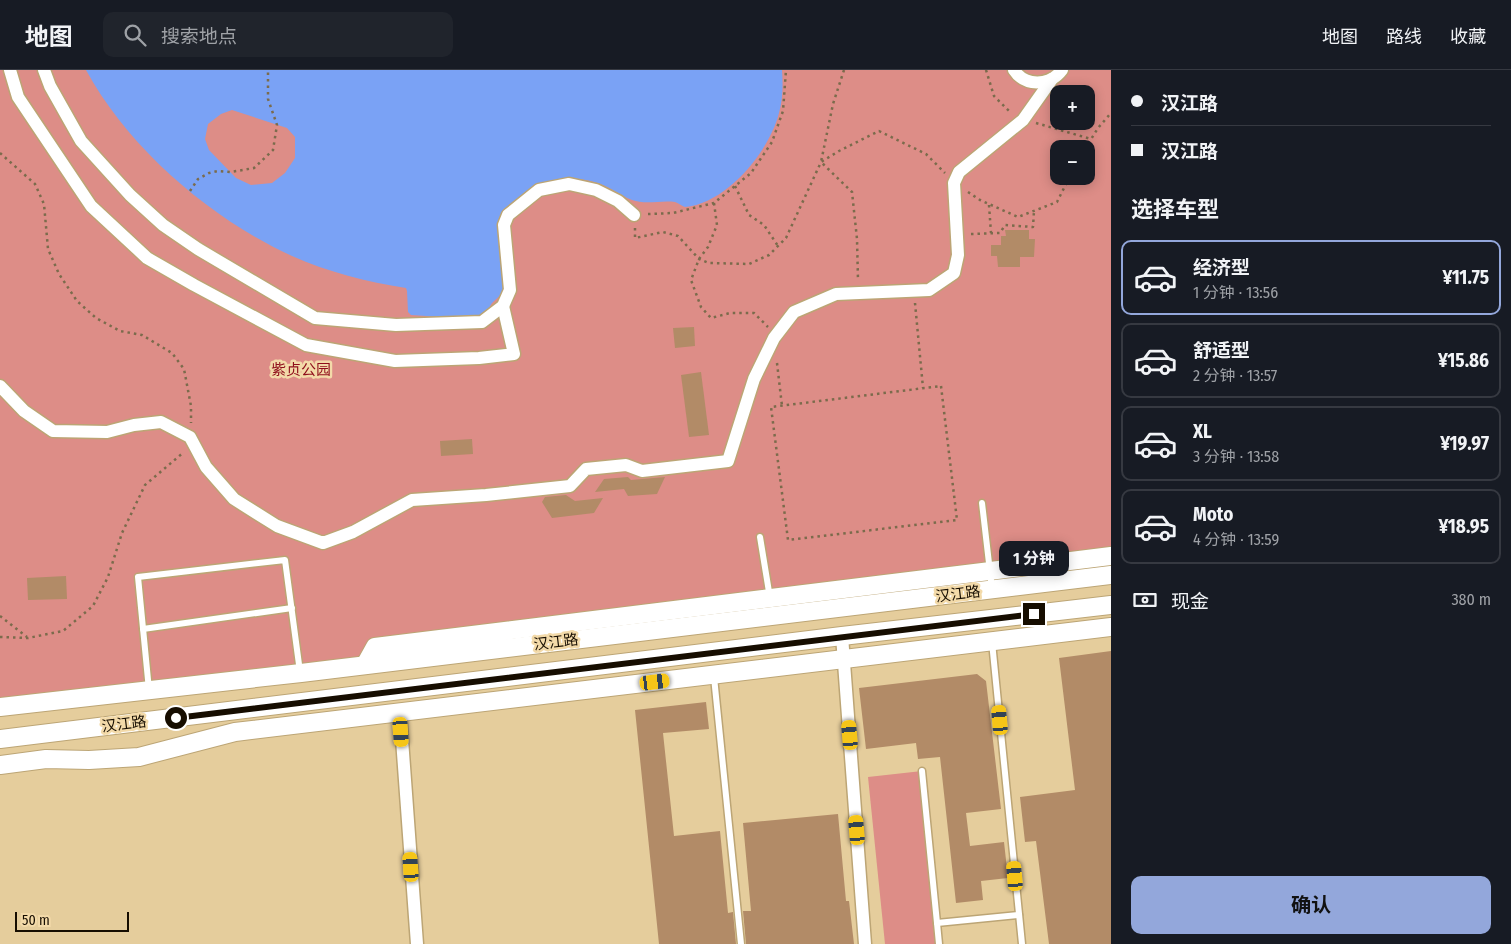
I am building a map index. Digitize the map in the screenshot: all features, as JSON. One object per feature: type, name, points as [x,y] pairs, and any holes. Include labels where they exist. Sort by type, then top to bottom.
[{"type":"main road","points":[[364,665],[375,647],[1111,556]]},
{"type":"main road","name":"汉江路","points":[[0,707],[301,673],[692,624],[1111,575]]},
{"type":"main road","name":"汉江路","points":[[0,739],[1111,605]]},
{"type":"main road","points":[[0,765],[46,759],[89,760],[139,757],[235,732],[1111,627]]},
{"type":"street","points":[[10,70],[18,97],[91,206],[148,258],[306,345],[395,361],[514,354],[503,306],[510,285],[504,226],[508,215],[539,190],[569,184],[596,190],[618,201],[634,214]]},
{"type":"street","points":[[44,70],[50,86],[81,141],[130,195],[163,225],[198,249],[315,318],[396,325],[482,322],[503,306]]},
{"type":"street","points":[[1014,70],[1024,80],[1033,83],[1043,82],[1057,74]]},
{"type":"street","points":[[0,386],[24,411],[53,431],[107,432],[134,425],[161,422],[190,437],[206,466],[234,499],[277,526],[323,543],[353,532],[412,500],[486,495],[570,486],[586,469],[626,465],[642,471],[728,461],[754,379],[774,338],[794,312],[836,294],[929,290],[954,273],[958,255],[954,183],[959,172],[1024,120],[1057,74]]},
{"type":"street","points":[[842,636],[866,944]]},
{"type":"street","points":[[400,712],[417,944]]},
{"type":"lane","points":[[982,503],[992,590]]},
{"type":"lane","points":[[760,537],[772,616]]},
{"type":"lane","points":[[149,691],[138,577],[285,560],[301,673]]},
{"type":"lane","points":[[143,629],[292,608]]},
{"type":"lane","points":[[992,641],[1022,944]]},
{"type":"lane","points":[[714,675],[741,944]]},
{"type":"lane","points":[[922,771],[939,944]]},
{"type":"lane","points":[[937,923],[1019,915]]},
{"type":"path","points":[[190,192],[198,179],[209,173],[254,168],[274,150],[277,125],[268,99],[268,70]]},
{"type":"path","points":[[786,70],[783,110],[772,142],[751,173],[714,203],[673,213],[634,214],[635,238],[662,232],[678,236],[699,258],[709,262],[749,264],[769,255],[786,238],[821,162],[833,104],[844,70]]},
{"type":"path","points":[[1091,140],[1098,128],[1111,114]]},
{"type":"path","points":[[821,162],[839,150],[879,131],[926,154],[954,183],[980,200],[1018,218],[1057,202],[1066,185]]},
{"type":"path","points":[[0,153],[35,184],[44,204],[48,249],[59,274],[77,301],[96,318],[120,330],[142,334],[172,353],[184,369],[192,406],[190,437],[185,452],[146,485],[122,533],[108,577],[93,606],[63,630],[28,638],[0,636]]},
{"type":"path","points":[[821,162],[852,192],[857,240],[858,294]]},
{"type":"path","points":[[735,186],[750,215],[764,225],[778,246]]},
{"type":"path","points":[[714,203],[717,225],[708,248],[699,258],[691,280],[701,307],[711,318],[730,313],[754,313],[769,328],[774,338],[782,406]]},
{"type":"path","points":[[989,204],[991,233]]},
{"type":"path","points":[[957,234],[1000,233],[1006,225],[1033,227],[1034,211]]},
{"type":"path","points":[[914,291],[923,388]]},
{"type":"path","points":[[941,386],[957,520],[788,540],[772,407],[782,406],[941,386]]},
{"type":"path","points":[[0,616],[28,638]]},
{"type":"green space","name":"紫贞公园","points":[[0,70],[1111,70],[1111,574],[0,707]]},
{"type":"green space","points":[[922,771],[939,944],[885,944],[868,777]]},
{"type":"water","points":[[86,70],[782,70],[783,81],[779,113],[774,128],[756,159],[731,186],[701,203],[685,207],[675,202],[632,200],[599,183],[581,179],[556,180],[534,189],[514,202],[504,211],[507,289],[492,303],[484,316],[472,319],[411,315],[408,312],[406,288],[334,272],[292,256],[262,241],[203,202],[175,179],[125,127],[104,99]],"holes":[[[232,110],[287,128],[295,137],[295,158],[285,173],[272,183],[251,185],[236,178],[209,150],[205,139],[208,124],[221,114]]]},
{"type":"building","points":[[1005,230],[1029,230],[1029,239],[1035,239],[1034,257],[1020,257],[1020,267],[998,267],[997,256],[991,256],[991,245],[1001,245],[1001,236],[1006,236]]},
{"type":"building","points":[[694,327],[695,346],[675,348],[673,328]]},
{"type":"building","points":[[701,372],[709,435],[689,437],[681,375]]},
{"type":"building","points":[[472,439],[473,454],[441,456],[440,441]]},
{"type":"building","points":[[628,477],[631,480],[665,477],[657,494],[628,496],[624,489],[595,492],[604,479]]},
{"type":"building","points":[[566,495],[575,501],[603,498],[594,513],[552,518],[542,502],[545,497]]},
{"type":"building","points":[[66,576],[67,599],[28,600],[27,578]]},
{"type":"building","points":[[1111,651],[1111,944],[1049,944],[1036,841],[1025,842],[1020,797],[1075,790],[1059,658]]},
{"type":"building","points":[[977,674],[986,681],[1001,809],[966,813],[970,846],[1004,842],[1008,878],[981,881],[983,900],[956,903],[940,757],[918,759],[916,743],[866,749],[859,688]]},
{"type":"building","points":[[706,702],[709,729],[663,733],[674,836],[720,831],[728,913],[733,912],[736,944],[659,944],[635,710]]},
{"type":"building","points":[[838,814],[846,901],[849,901],[854,944],[746,944],[743,911],[751,911],[743,823]]},
{"type":"route","points":[[176,718],[1034,614]]}]
